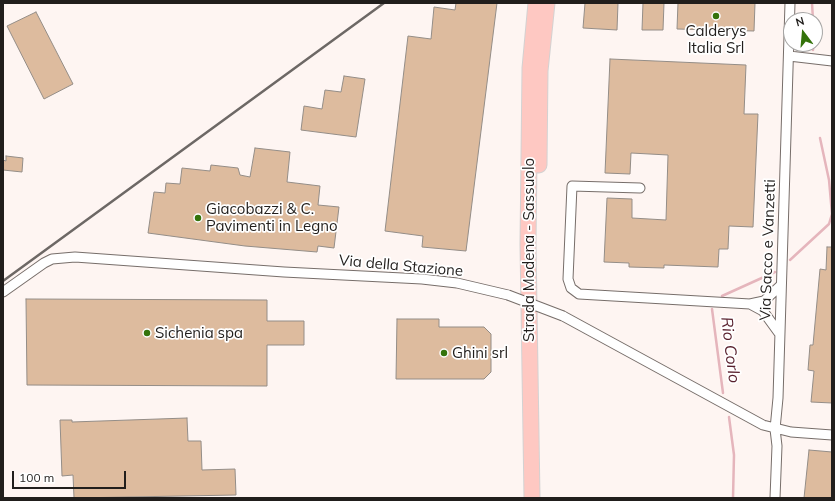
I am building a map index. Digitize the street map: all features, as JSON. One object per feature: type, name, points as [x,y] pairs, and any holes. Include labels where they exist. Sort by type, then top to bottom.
[{"type":"highway","name":"Strada Modena - Sassuolo","points":[[532,498],[528,237],[530,68],[536,3]]},
{"type":"highway","name":"Strada Modena - Sassuolo","points":[[542,498],[538,244],[540,71],[547,3]]},
{"type":"street","name":"Via Sacco e Vanzetti","points":[[775,498],[777,446],[775,429],[777,412],[790,3]]},
{"type":"street","points":[[789,56],[832,61]]},
{"type":"street","points":[[640,188],[572,186],[568,280],[571,288],[578,294],[750,304],[764,301],[780,306]]},
{"type":"street","name":"Via della Stazione","points":[[3,292],[44,262],[57,258],[75,257],[284,272],[422,279],[457,283],[508,295],[563,316],[763,425],[791,432],[832,435]]},
{"type":"street","points":[[764,301],[780,286]]},
{"type":"street","points":[[750,304],[763,311],[779,333]]},
{"type":"street","points":[[763,311],[780,306]]},
{"type":"building","points":[[456,3],[497,3],[466,251],[422,247],[423,236],[385,231],[408,36],[431,39],[434,7],[455,10]]},
{"type":"building","points":[[585,3],[618,3],[617,30],[583,28]]},
{"type":"building","name":"Calderys Italia Srl","points":[[643,3],[664,3],[663,30],[642,30]]},
{"type":"building","name":"Calderys Italia Srl","points":[[678,3],[755,3],[754,31],[677,29]]},
{"type":"building","points":[[36,12],[73,84],[44,99],[7,26]]},
{"type":"building","points":[[610,59],[746,65],[744,114],[758,114],[753,227],[729,226],[728,249],[719,249],[718,267],[664,265],[664,268],[629,267],[629,263],[604,262],[607,198],[632,199],[632,218],[666,220],[668,155],[631,153],[630,174],[605,173]]},
{"type":"building","points":[[344,76],[365,79],[356,137],[301,130],[304,106],[322,109],[325,90],[341,92]]},
{"type":"building","points":[[255,148],[290,152],[287,182],[320,186],[318,205],[339,207],[334,248],[318,246],[317,252],[245,246],[148,233],[154,192],[165,193],[166,183],[180,184],[182,168],[210,171],[211,165],[238,168],[240,175],[250,177]]},
{"type":"building","points":[[6,156],[23,158],[22,172],[3,170],[3,160],[6,161]]},
{"type":"building","points":[[827,247],[832,247],[832,403],[811,402],[814,371],[808,370],[810,345],[813,345],[820,269],[826,270]]},
{"type":"building","name":"Sichenia spa","points":[[26,299],[267,300],[267,321],[304,321],[304,345],[267,345],[267,386],[27,385]]},
{"type":"building","name":"Ghini srl","points":[[397,319],[439,319],[439,327],[484,327],[491,334],[491,372],[484,379],[396,379]]},
{"type":"building","points":[[187,418],[188,441],[201,441],[202,470],[235,469],[236,495],[74,498],[73,475],[62,476],[60,420],[72,420],[72,422]]},
{"type":"building","points":[[809,450],[832,452],[832,498],[804,498]]},
{"type":"waterway","name":"Rio Corlo","points":[[812,3],[813,12]]},
{"type":"waterway","name":"Rio Corlo","points":[[790,260],[829,224],[832,214],[829,180],[820,138]]},
{"type":"waterway","name":"Rio Corlo","points":[[722,296],[775,272]]},
{"type":"waterway","name":"Rio Corlo","points":[[712,309],[723,393]]},
{"type":"waterway","name":"Rio Corlo","points":[[729,417],[734,455],[733,498]]},
{"type":"railway","points":[[3,281],[384,3]]},
{"type":"place","name":"Calderys Italia Srl","points":[[716,16]]},
{"type":"place","name":"Giacobazzi & C. Pavimenti in Legno","points":[[198,218]]},
{"type":"place","name":"Sichenia spa","points":[[147,333]]},
{"type":"place","name":"Ghini srl","points":[[444,353]]}]
